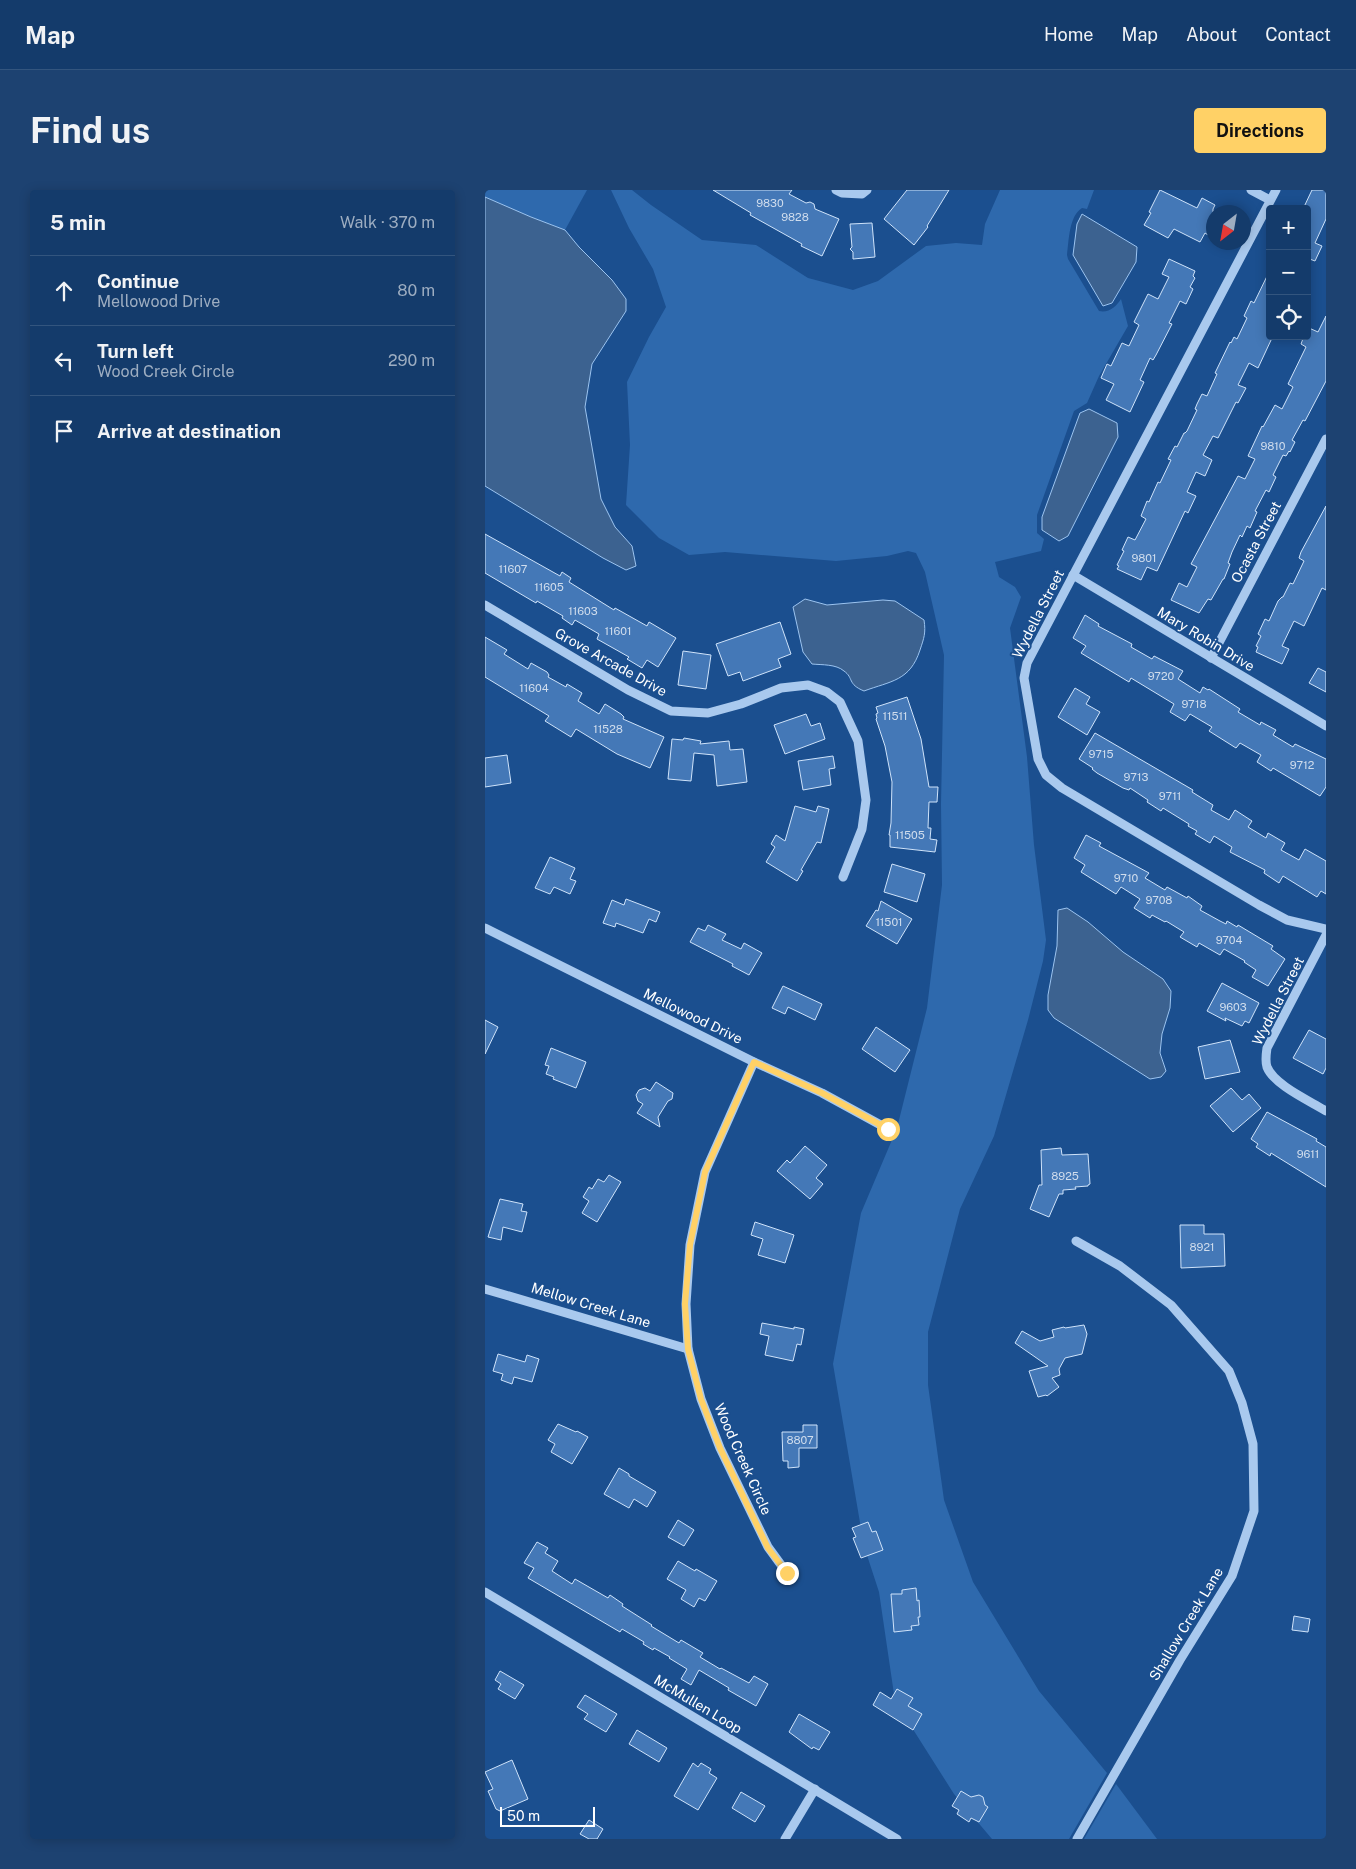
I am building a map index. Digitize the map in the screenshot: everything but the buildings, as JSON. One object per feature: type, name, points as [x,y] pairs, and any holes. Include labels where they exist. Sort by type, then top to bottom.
[{"type":"street","points":[[836,190],[841,193],[862,194],[867,190]]},
{"type":"street","points":[[1251,190],[1270,200]]},
{"type":"street","name":"Wydella Street","points":[[1276,190],[1027,662],[1024,678],[1038,760],[1046,775],[1061,788],[1287,920],[1326,929]]},
{"type":"street","name":"Ocasta Street","points":[[1211,658],[1326,439]]},
{"type":"street","name":"Mary Robin Drive","points":[[1073,575],[1326,726]]},
{"type":"street","name":"Grove Arcade Drive","points":[[485,605],[628,690],[671,711],[707,713],[741,704],[781,688],[808,685],[827,692],[840,702],[858,741],[866,800],[862,829],[843,877]]},
{"type":"street","name":"Mellowood Drive","points":[[485,928],[754,1062],[822,1093],[888,1129]]},
{"type":"street","name":"Wydella Street","points":[[1326,935],[1267,1048],[1265,1059],[1267,1069],[1278,1082],[1326,1111]]},
{"type":"street","name":"Wood Creek Circle","points":[[754,1062],[705,1172],[690,1245],[685,1304],[688,1349],[701,1399],[720,1448],[768,1548],[787,1573]]},
{"type":"street","name":"Shallow Creek Lane","points":[[1076,1241],[1120,1266],[1171,1305],[1229,1371],[1242,1403],[1253,1444],[1254,1511],[1232,1576],[1179,1660],[1077,1839]]},
{"type":"street","name":"Mellow Creek Lane","points":[[485,1289],[688,1349]]},
{"type":"street","name":"McMullen Loop","points":[[485,1592],[897,1839]]},
{"type":"street","points":[[785,1839],[815,1790]]},
{"type":"shaded area","points":[[485,190],[587,190],[565,230],[485,197]]},
{"type":"shaded area","points":[[611,190],[632,190],[702,240],[756,245],[808,278],[853,290],[878,281],[926,246],[956,243],[982,245],[985,224],[1000,190],[1094,190],[1087,209],[1082,208],[1072,222],[1068,242],[1068,259],[1099,311],[1112,309],[1121,299],[1128,326],[1099,376],[1087,403],[1074,411],[1037,515],[1037,533],[1044,539],[1041,551],[995,562],[999,577],[1015,587],[1021,597],[1010,628],[1027,757],[1034,845],[1046,940],[1043,961],[994,1136],[960,1209],[928,1332],[928,1385],[944,1500],[973,1582],[1039,1691],[1107,1773],[1069,1839],[992,1839],[954,1794],[895,1701],[879,1592],[864,1546],[833,1364],[861,1213],[897,1128],[927,1008],[942,885],[941,804],[944,655],[925,572],[916,553],[908,551],[887,556],[836,561],[725,552],[689,555],[659,538],[626,505],[630,445],[627,382],[666,307],[653,269],[629,228]]},
{"type":"shaded area","points":[[485,197],[565,230],[612,280],[626,299],[626,311],[592,364],[585,407],[601,499],[615,527],[632,546],[636,566],[626,570],[485,486]]},
{"type":"shaded area","points":[[1082,214],[1137,247],[1136,262],[1112,303],[1103,306],[1073,255],[1077,224]]},
{"type":"shaded area","points":[[1089,409],[1117,423],[1118,437],[1068,536],[1059,541],[1042,530],[1042,517],[1080,413]]},
{"type":"shaded area","points":[[805,599],[827,605],[883,600],[895,601],[924,620],[924,635],[916,660],[905,674],[891,682],[864,691],[855,686],[849,676],[841,669],[829,665],[812,664],[803,652],[793,607]]},
{"type":"shaded area","points":[[1067,908],[1088,922],[1123,952],[1163,979],[1171,991],[1170,1008],[1162,1034],[1160,1053],[1166,1071],[1161,1077],[1150,1079],[1054,1018],[1048,1010],[1048,995],[1057,946],[1058,910]]},
{"type":"shaded area","points":[[1116,1784],[1157,1839],[1084,1839]]},
{"type":"route","points":[[787,1573],[768,1548],[720,1448],[701,1399],[688,1349],[685,1304],[690,1245],[705,1172],[754,1062],[822,1093],[888,1129]]}]
